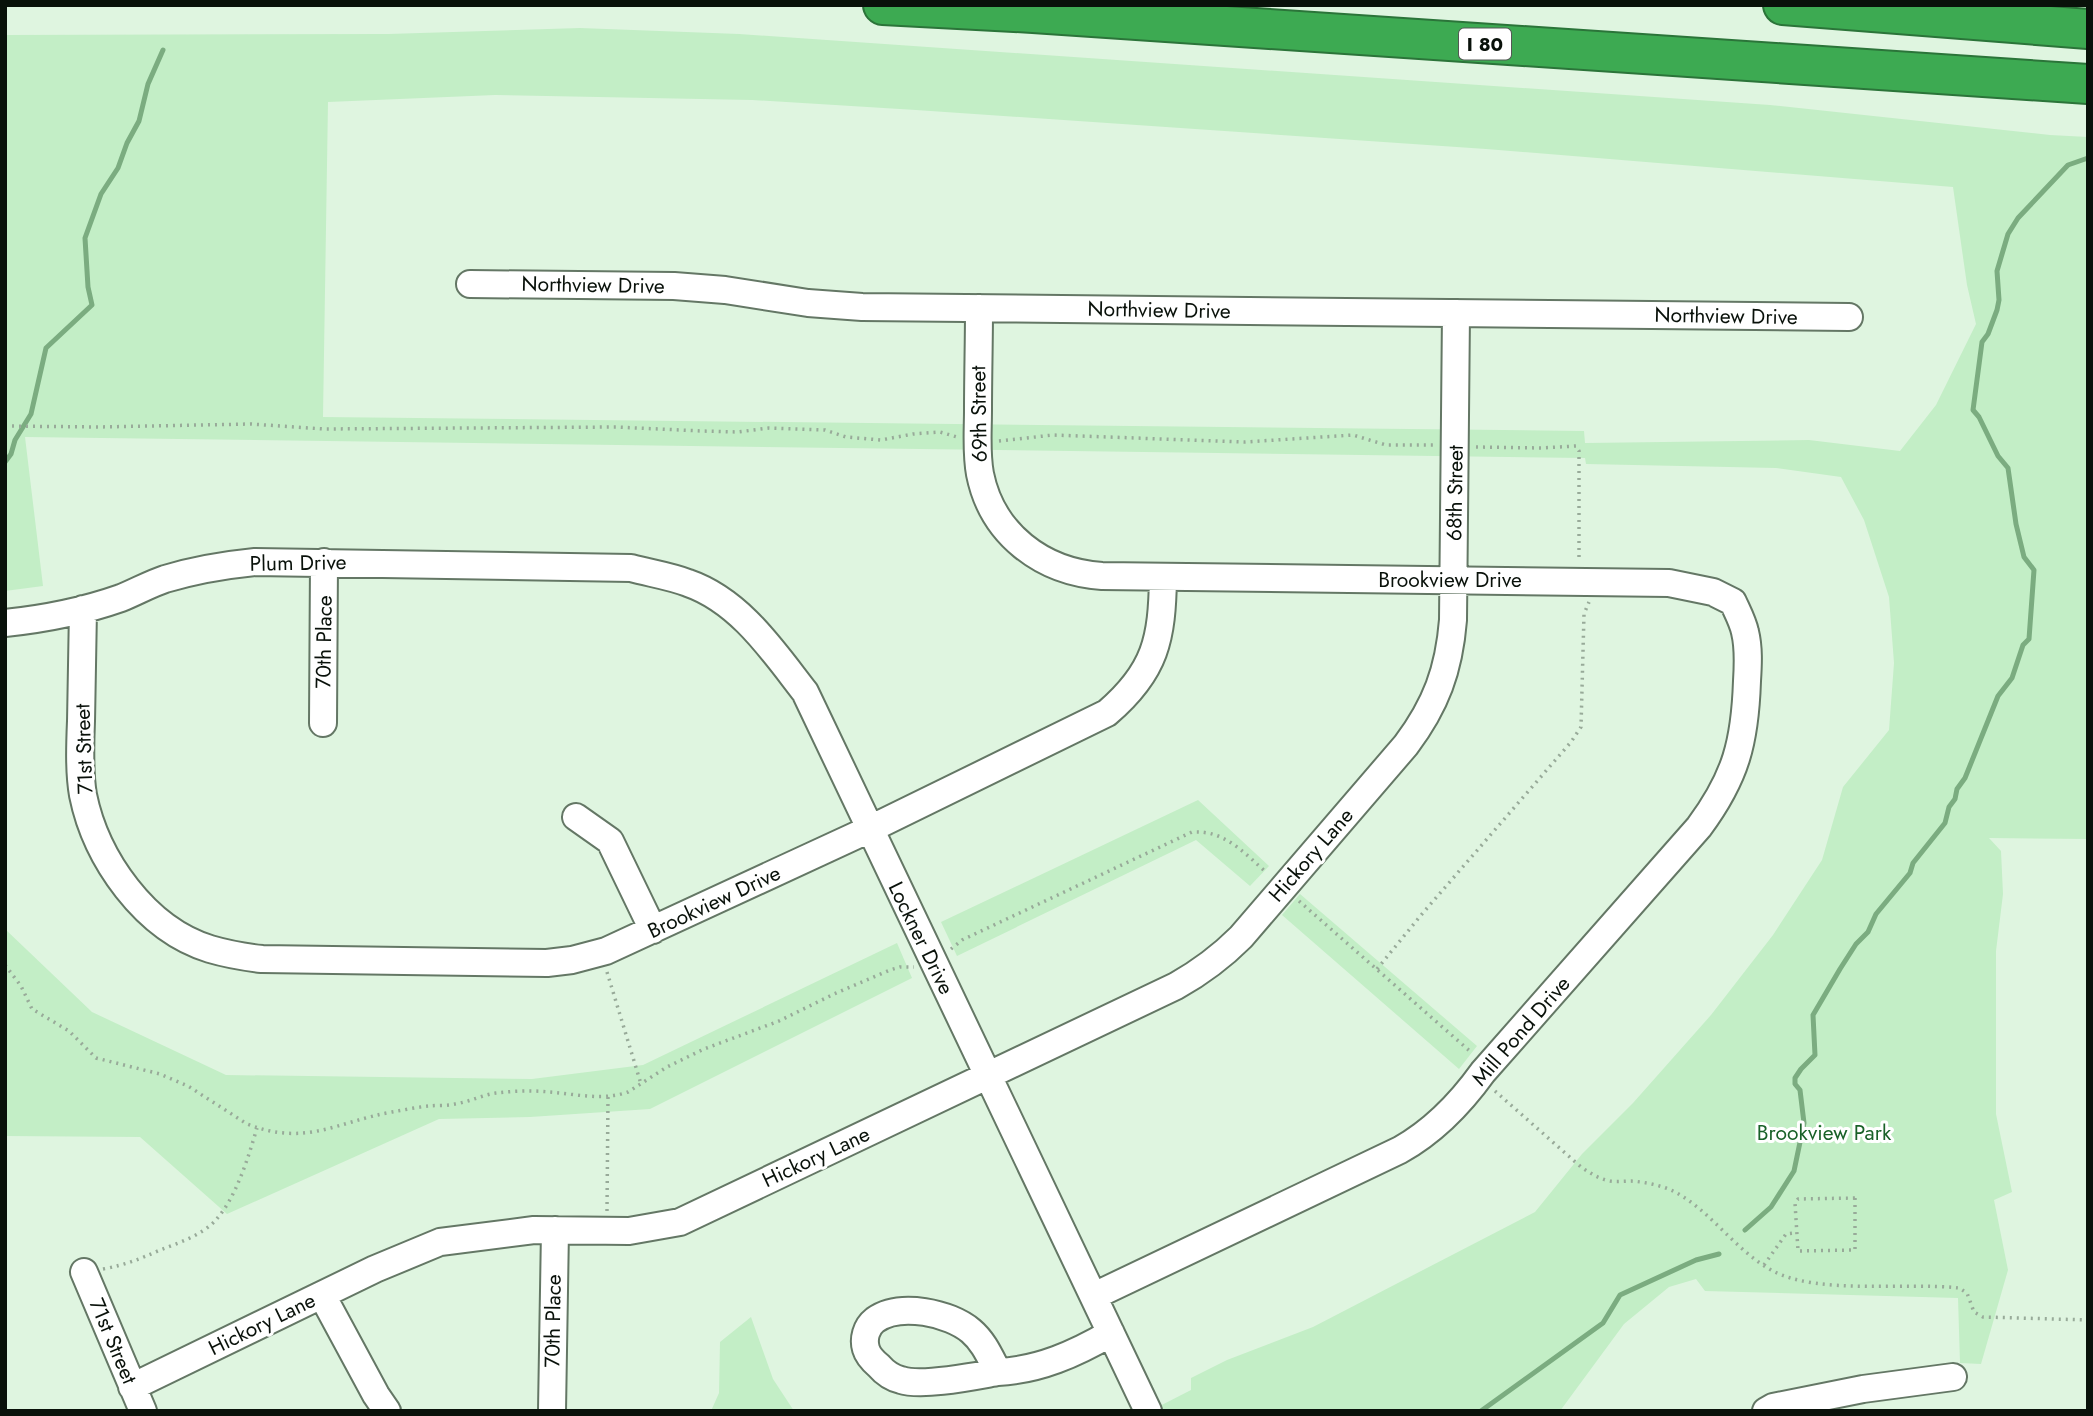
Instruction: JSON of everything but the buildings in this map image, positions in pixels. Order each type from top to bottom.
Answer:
[{"type":"highway","name":"I 80","points":[[883,5],[2088,84]]},
{"type":"highway","points":[[1783,5],[2088,29]]},
{"type":"street","name":"Northview Drive","points":[[470,284],[674,286],[724,289],[822,304],[862,307],[1849,317]]},
{"type":"street","name":"69th Street","points":[[979,308],[978,442],[980,472],[986,495],[1009,534],[1027,550],[1047,563],[1069,571],[1102,576]]},
{"type":"street","name":"68th Street","points":[[1406,745],[1436,697],[1446,670],[1451,643],[1457,313]]},
{"type":"street","name":"Plum Drive","points":[[5,623],[31,621],[83,610],[121,598],[163,580],[217,566],[255,562],[600,567]]},
{"type":"street","name":"70th Place","points":[[323,723],[324,562]]},
{"type":"street","name":"Lockner Drive","points":[[600,567],[631,568],[690,583],[722,600],[764,639],[805,692],[1148,1411]]},
{"type":"street","name":"Brookview Drive","points":[[1102,576],[1669,583],[1713,592],[1733,602]]},
{"type":"street","name":"Brookview Drive","points":[[149,912],[176,933],[207,948],[240,957],[547,963],[601,953],[870,829],[1107,713],[1139,681],[1150,662],[1162,615],[1163,577]]},
{"type":"street","name":"Mill Pond Drive","points":[[1094,1296],[1423,1137],[1472,1088],[1483,1072],[1699,827],[1730,778],[1745,722],[1748,654],[1745,630],[1733,602]]},
{"type":"street","name":"71st Street","points":[[83,610],[80,752],[83,794],[94,835],[114,872],[149,912]]},
{"type":"street","name":"Hickory Lane","points":[[137,1399],[322,1295],[440,1242],[534,1230],[629,1231],[680,1222],[1176,986],[1200,973],[1231,947],[1406,745]]},
{"type":"street","points":[[576,817],[611,841],[653,930]]},
{"type":"street","name":"70th Place","points":[[552,1411],[555,1230]]},
{"type":"street","name":"71st Street","points":[[83,1272],[137,1399]]},
{"type":"street","points":[[322,1295],[387,1411]]},
{"type":"street","points":[[998,1372],[1042,1366],[1086,1348],[1111,1333]]},
{"type":"street","points":[[1766,1411],[1827,1395],[1953,1377]]},
{"type":"path","points":[[5,426],[251,424],[348,430],[616,427],[701,432],[738,432],[769,428],[825,430],[846,437],[881,440],[940,432],[965,441],[978,442],[1053,435],[1210,442],[1353,435],[1386,445],[1541,448],[1576,446],[1579,450],[1579,562],[1580,569],[1593,589],[1584,614],[1581,727],[1377,969]]},
{"type":"path","points":[[5,965],[21,986],[32,1009],[69,1031],[96,1058],[160,1074],[187,1086],[257,1128],[269,1132],[305,1134],[389,1112],[455,1105],[494,1093],[548,1092],[591,1097],[622,1095],[667,1067],[704,1049],[779,1021],[890,970],[918,967],[933,962],[962,940],[1192,832],[1213,833],[1229,841],[1480,1061],[1486,1084],[1581,1167],[1595,1176],[1610,1181],[1657,1185],[1674,1192],[1695,1206],[1764,1265],[1787,1277],[1833,1284],[1959,1288],[1967,1293],[1974,1312],[1983,1317],[2088,1320]]},
{"type":"path","points":[[601,953],[641,1084]]},
{"type":"path","points":[[607,1231],[608,1096]]},
{"type":"path","points":[[83,1272],[125,1265],[193,1236],[213,1224],[226,1207],[244,1169],[257,1128]]},
{"type":"path","points":[[1855,1198],[1854,1250],[1798,1251],[1796,1233],[1798,1199],[1855,1198]]},
{"type":"path","points":[[1764,1265],[1786,1234],[1796,1233]]},
{"type":"green space","name":"Brookview Park","points":[[580,28],[739,34],[1770,105],[2088,137],[2088,839],[1989,838],[2001,851],[2003,894],[1996,951],[1996,1114],[2012,1192],[1994,1200],[2008,1270],[1981,1364],[1960,1363],[1958,1298],[1705,1291],[1696,1279],[1669,1287],[1624,1324],[1560,1411],[1150,1411],[1191,1390],[1191,1378],[1227,1360],[1313,1327],[1535,1212],[1582,1154],[1633,1103],[1711,1015],[1773,935],[1822,860],[1843,787],[1889,730],[1894,663],[1889,597],[1864,520],[1841,477],[1776,468],[1586,464],[1585,458],[25,437],[43,586],[5,591],[5,35],[388,34]],"holes":[[[495,95],[752,100],[1486,149],[1953,187],[1967,285],[1976,324],[1936,405],[1900,451],[1809,440],[1585,443],[1584,431],[323,417],[328,102]]]},
{"type":"green space","points":[[1198,800],[1269,866],[1250,886],[1196,840],[957,956],[941,922]]},
{"type":"green space","points":[[1300,894],[1477,1046],[1459,1069],[1282,915]]},
{"type":"green space","points":[[5,929],[92,1012],[226,1075],[532,1079],[643,1065],[897,943],[912,978],[650,1109],[530,1117],[439,1119],[227,1214],[140,1137],[5,1136]]},
{"type":"green space","points":[[751,1317],[773,1379],[794,1411],[711,1411],[719,1393],[720,1342]]},
{"type":"waterway","points":[[5,462],[31,414],[46,348],[92,305],[88,287],[85,238],[101,194],[118,168],[139,121],[148,84],[163,50]]},
{"type":"waterway","points":[[1745,1230],[1771,1207],[1794,1171],[1804,1123],[1800,1090],[1795,1084],[1795,1078],[1815,1055],[1813,1015],[1856,944],[1868,932],[1876,914],[1910,873],[1913,863],[1945,823],[1949,807],[1965,778],[1998,696],[2012,678],[2023,645],[2029,639],[2034,570],[2024,557],[2008,468],[1998,456],[1973,410],[1982,342],[1997,310],[1997,271],[2008,234],[2018,218],[2068,165],[2088,158]]},
{"type":"waterway","points":[[1481,1411],[1603,1323],[1620,1295],[1696,1260],[1719,1254]]}]
